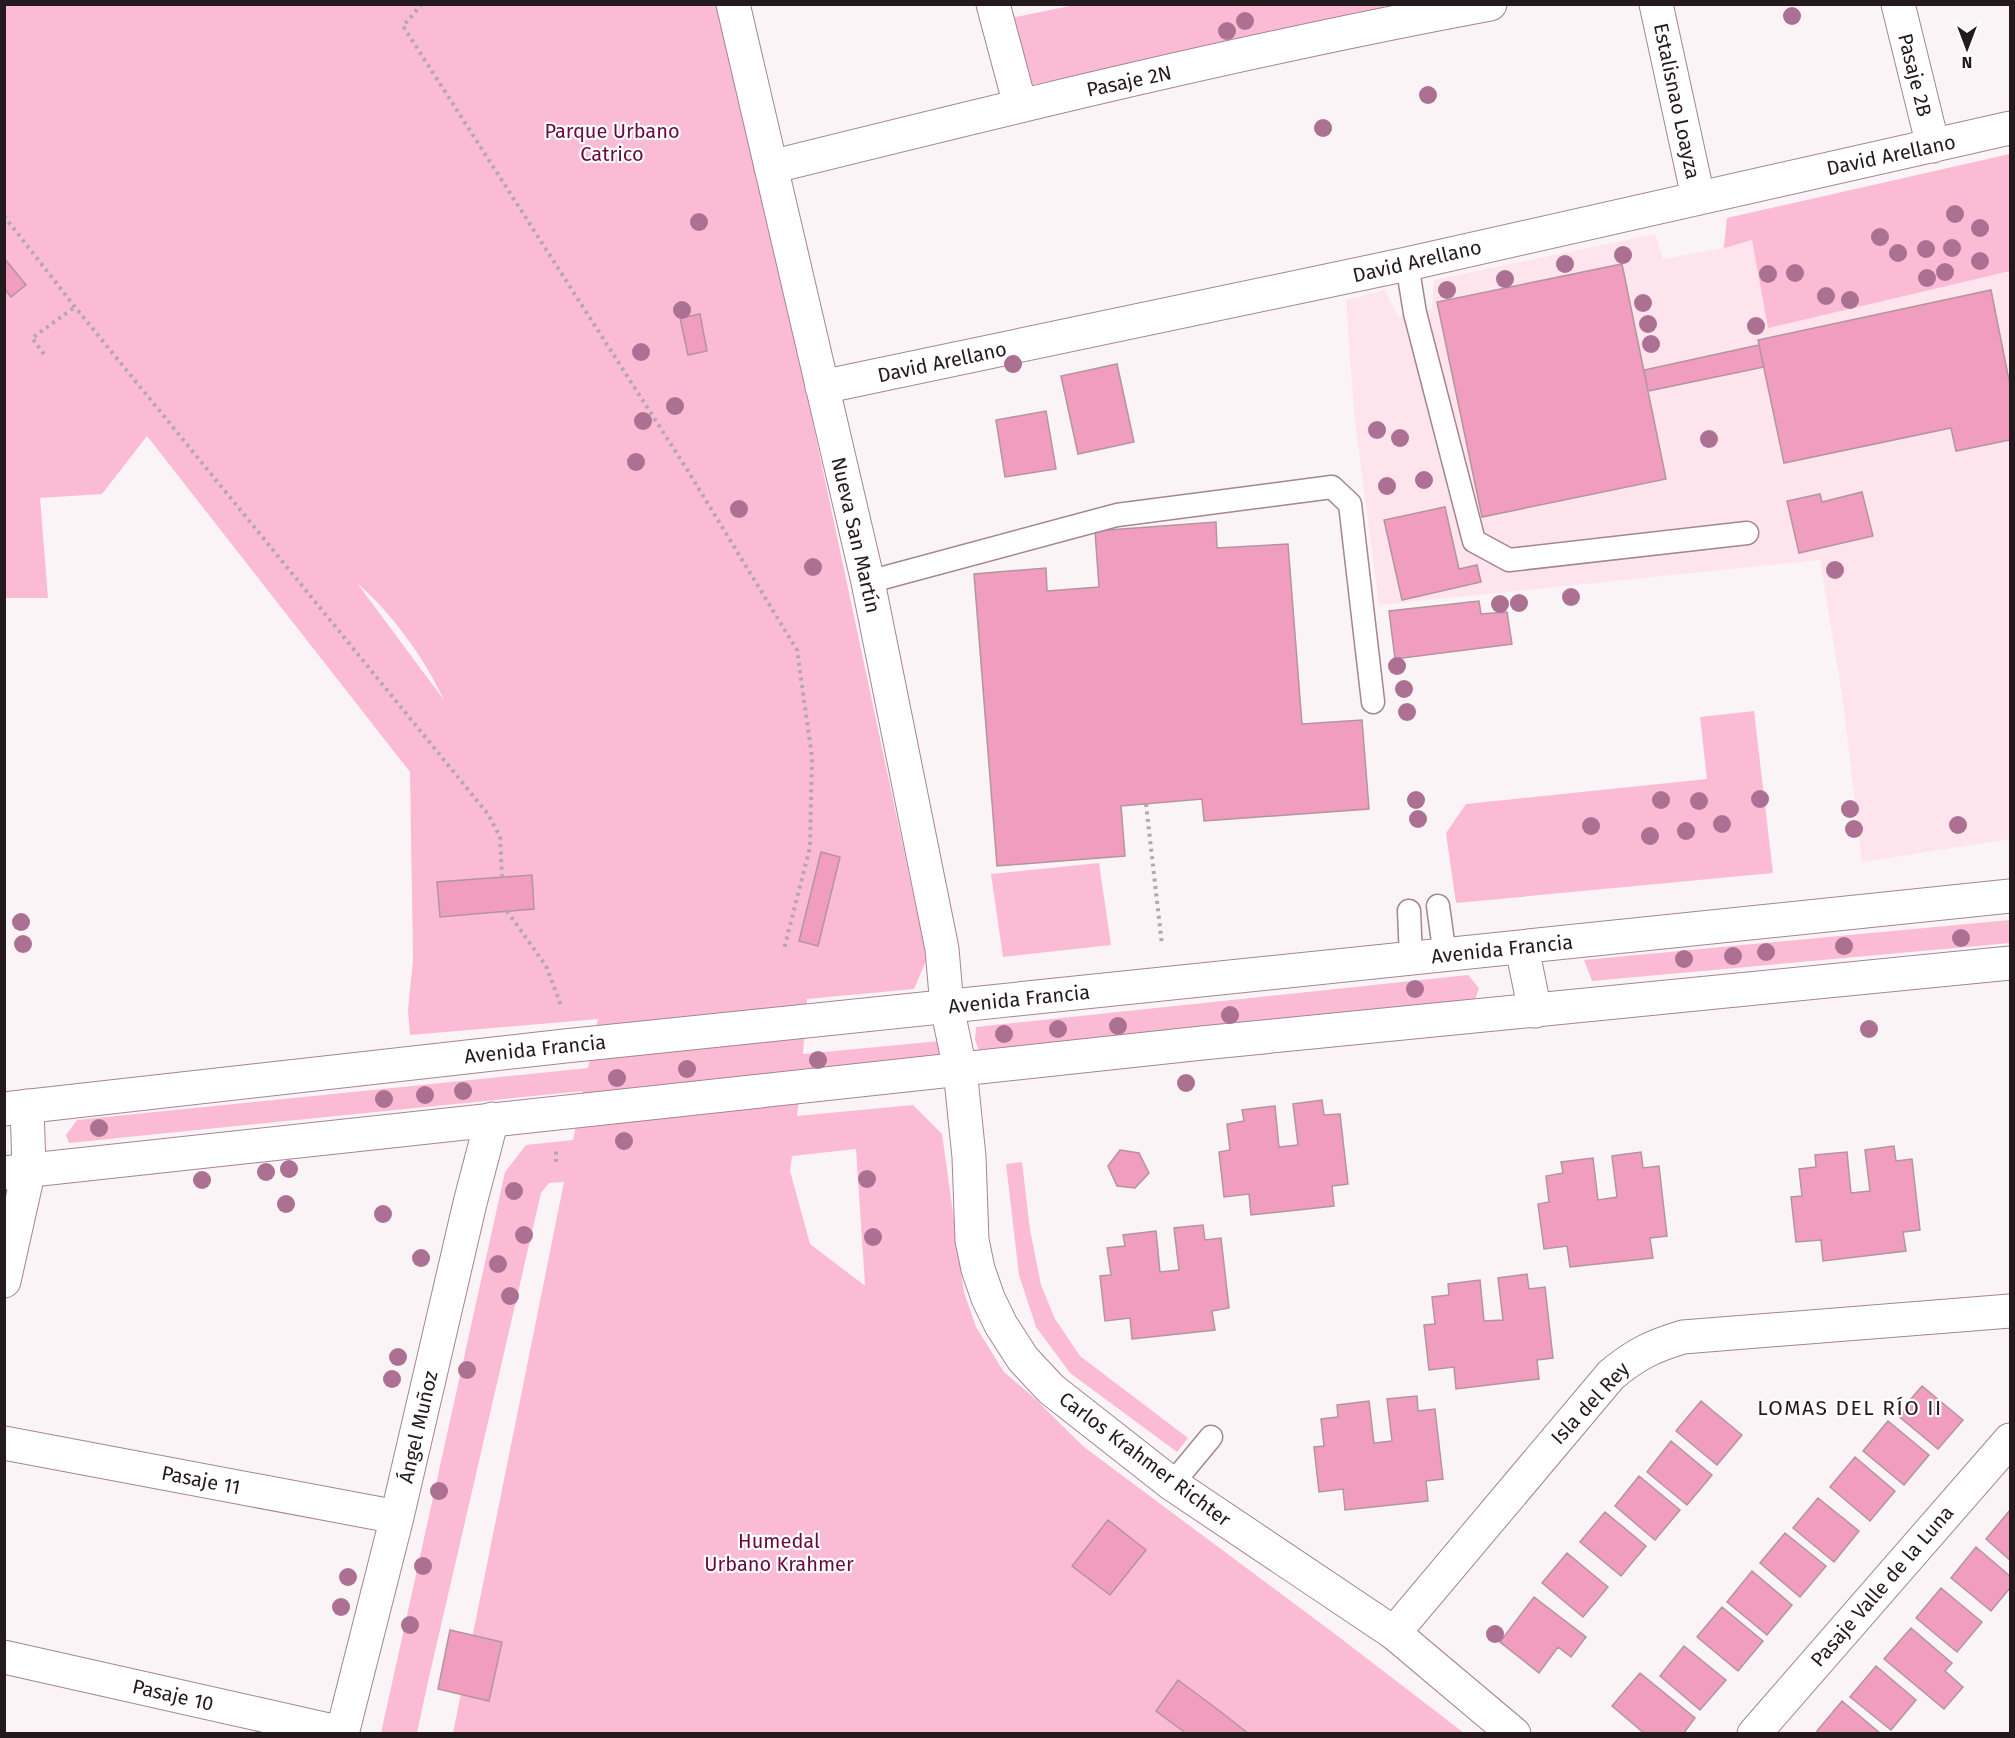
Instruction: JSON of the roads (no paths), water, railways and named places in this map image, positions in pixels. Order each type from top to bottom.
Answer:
[{"type":"street","name":"Nueva San Martín","points":[[733,4],[868,582],[942,949],[947,1007],[960,1069]]},
{"type":"street","points":[[993,4],[1020,105]]},
{"type":"street","name":"Pasaje 2N","points":[[771,167],[1398,13],[1490,4]]},
{"type":"street","name":"Estalisnao Loayza","points":[[1656,4],[1698,197]]},
{"type":"street","name":"Pasaje 2B","points":[[1898,4],[1933,146]]},
{"type":"street","name":"David Arellano","points":[[822,387],[1407,264],[2010,128]]},
{"type":"street","name":"Avenida Francia","points":[[4,1281],[17,1171],[16,1108],[565,1046],[2010,896]]},
{"type":"street","points":[[1522,948],[1535,1011]]},
{"type":"street","points":[[17,1171],[1202,1043],[2010,963]]},
{"type":"street","name":"Carlos Krahmer Richter","points":[[960,1069],[969,1157],[972,1240],[978,1269],[1001,1325],[1023,1359],[1051,1389],[1172,1484],[1394,1633],[1514,1734]]},
{"type":"street","name":"Ángel Muñoz","points":[[342,1733],[397,1517],[492,1119]]},
{"type":"street","name":"Isla del Rey","points":[[1394,1633],[1604,1383],[1628,1360],[1654,1346],[1683,1337],[2010,1311]]},
{"type":"street","name":"Pasaje Valle de la Luna","points":[[1754,1734],[2010,1440]]},
{"type":"street","name":"Pasaje 11","points":[[4,1443],[397,1517]]},
{"type":"street","name":"Pasaje 10","points":[[4,1657],[342,1733]]},
{"type":"lane","points":[[1407,264],[1415,313],[1474,541],[1509,560],[1747,533]]},
{"type":"lane","points":[[868,582],[1117,515],[1332,487],[1350,504],[1373,702]]},
{"type":"lane","points":[[1438,906],[1446,956]]},
{"type":"lane","points":[[1409,910],[1411,958]]},
{"type":"lane","points":[[1172,1484],[1211,1437]]},
{"type":"district","name":"LOMAS DEL RÍO II","points":[[1850,1408]]},
{"type":"park label","name":"Parque Urbano Catrico","points":[[612,142]]},
{"type":"park label","name":"Humedal Urbano Krahmer","points":[[779,1552]]}]
